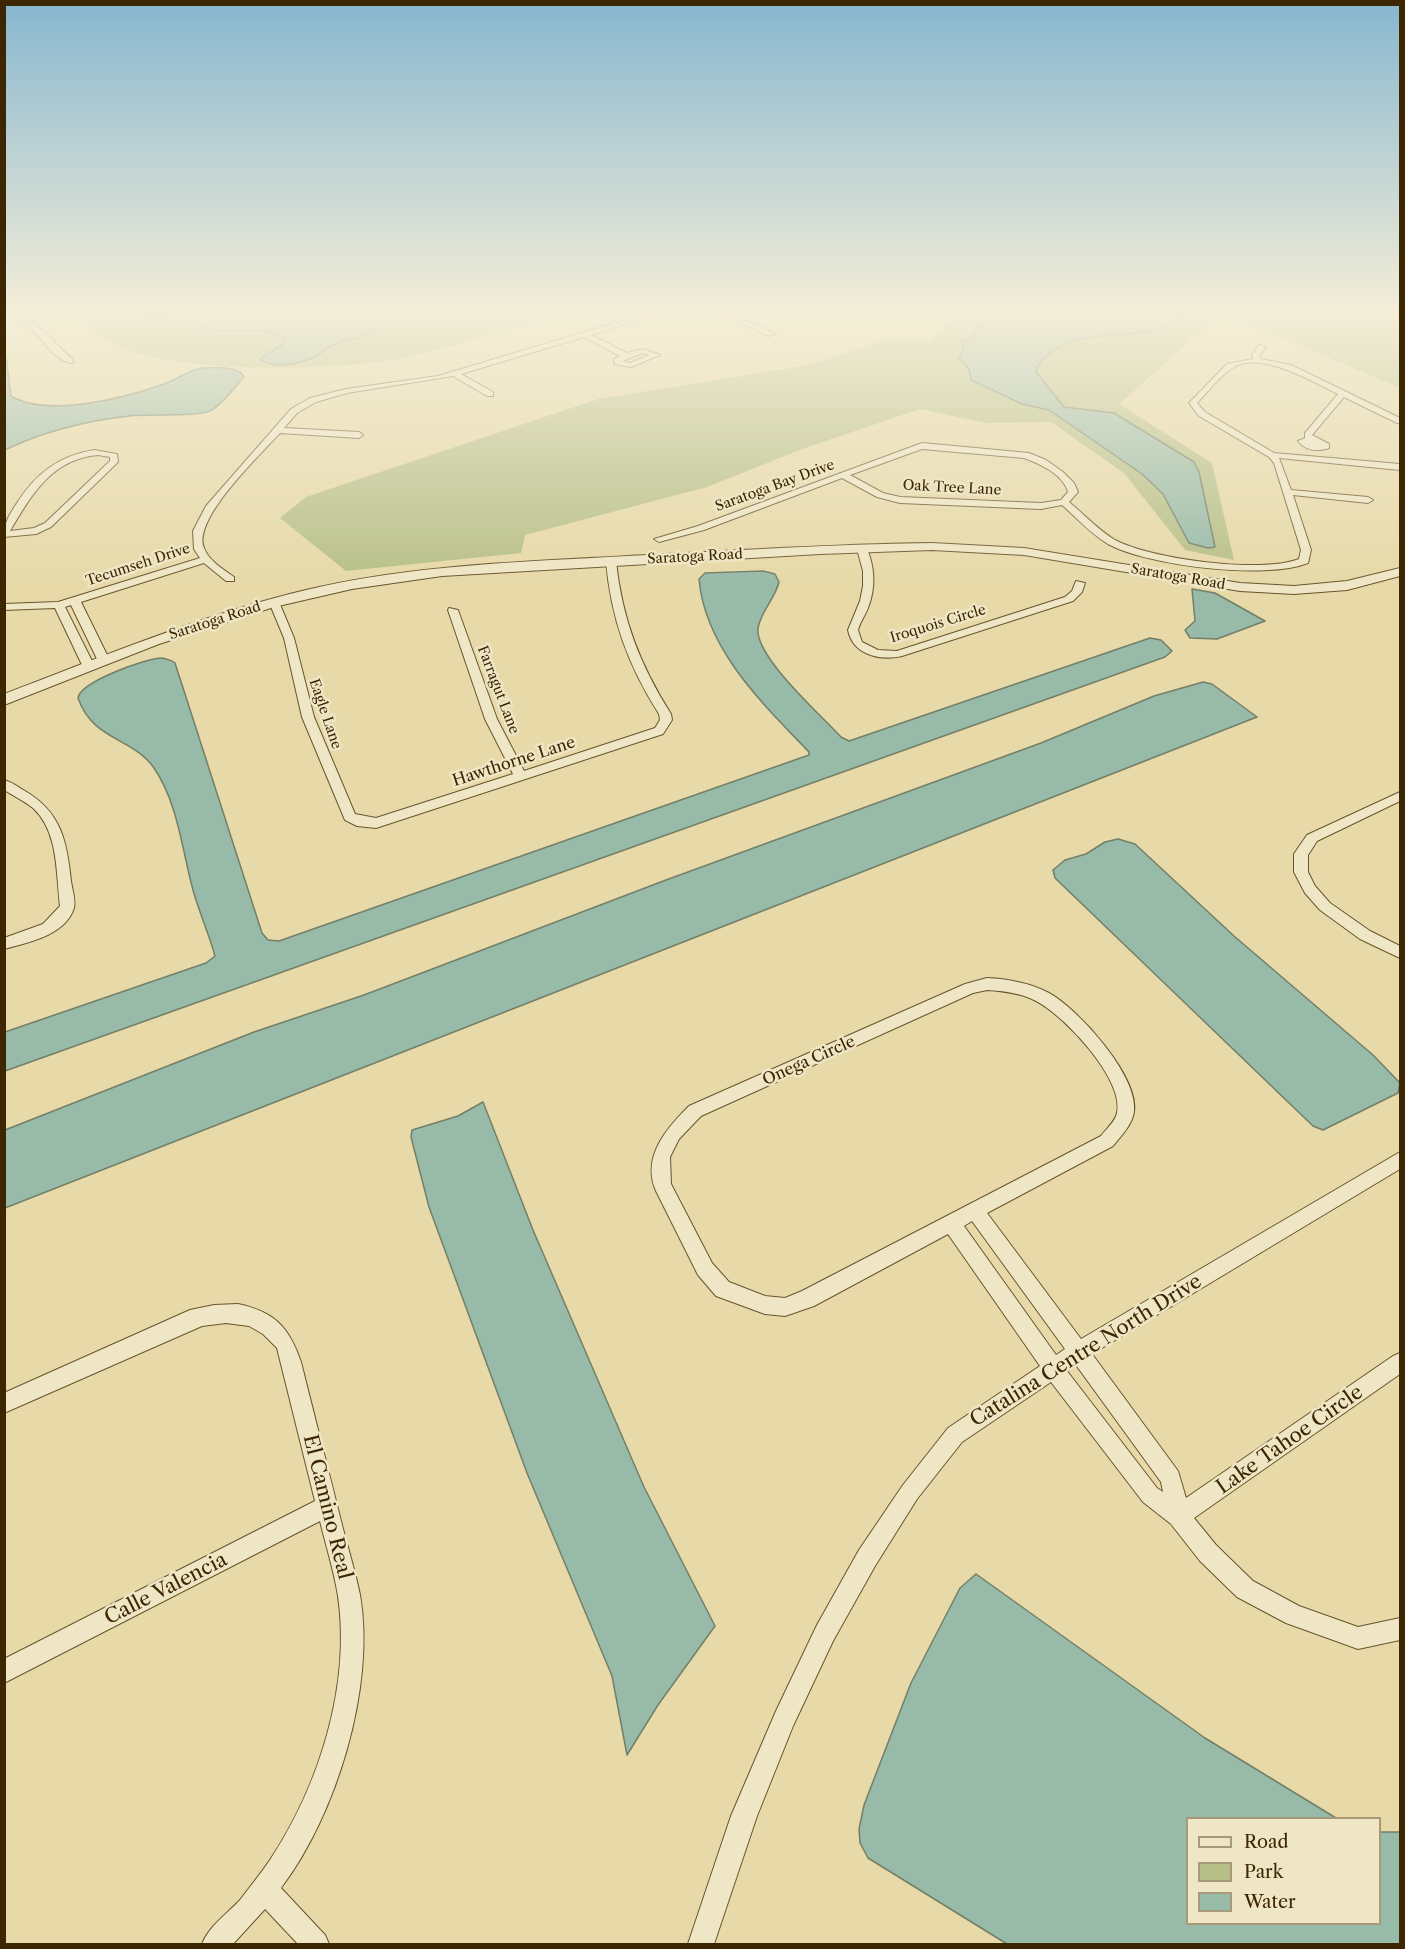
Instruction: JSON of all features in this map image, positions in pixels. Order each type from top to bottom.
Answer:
[{"type":"street","name":"Tecumseh Drive","points":[[230,579],[204,560],[196,544],[196,535],[202,517],[277,430],[298,408],[305,405]]},
{"type":"street","points":[[1064,502],[1111,541],[1131,549],[1212,564],[1282,569],[1300,564],[1307,554],[1278,463],[1272,455],[1202,414],[1195,405]]},
{"type":"street","points":[[1310,439],[1308,435],[1334,405]]},
{"type":"street","points":[[1364,405],[1401,422]]},
{"type":"street","points":[[277,430],[359,435]]},
{"type":"street","name":"Saratoga Bay Drive","points":[[658,540],[701,528],[922,446],[1012,452],[1038,459],[1068,481],[1073,492],[1064,502]]},
{"type":"street","points":[[91,453],[105,453],[114,456],[114,462],[48,525],[36,531],[4,533],[38,478],[48,469],[64,460],[91,453]]},
{"type":"street","points":[[1272,455],[1401,467]]},
{"type":"street","points":[[1371,464],[1401,473]]},
{"type":"street","name":"Oak Tree Lane","points":[[843,475],[880,495],[900,500],[1041,507],[1064,502]]},
{"type":"street","points":[[1288,492],[1368,500]]},
{"type":"street","name":"Saratoga Road","points":[[4,700],[206,622],[274,602],[347,585],[412,575],[611,561],[939,546],[1008,550],[1074,558],[1208,583],[1267,589],[1340,587],[1401,572]]},
{"type":"street","name":"Iroquois Circle","points":[[862,549],[868,567],[869,581],[867,596],[854,624],[854,635],[864,649],[881,655],[898,654],[1069,599],[1077,592],[1080,583]]},
{"type":"street","name":"Tecumseh Drive","points":[[104,661],[75,601],[204,560]]},
{"type":"street","name":"Hawthorne Lane","points":[[366,823],[386,821],[653,735],[664,726],[666,720],[630,655],[622,632],[616,610],[611,561]]},
{"type":"street","points":[[4,607],[59,605],[75,601]]},
{"type":"street","name":"Eagle Lane","points":[[274,602],[289,638],[299,688],[315,737],[350,817],[366,823]]},
{"type":"street","points":[[59,605],[89,667]]},
{"type":"street","name":"Farragut Lane","points":[[453,610],[491,719],[521,777]]},
{"type":"street","points":[[4,784],[36,805],[51,820],[56,832],[67,907],[63,915],[45,930],[4,944]]},
{"type":"street","points":[[1401,796],[1312,838],[1304,845],[1298,863],[1305,885],[1322,901],[1375,941],[1401,952]]},
{"type":"street","name":"Onega Circle","points":[[987,984],[1007,985],[1032,993],[1056,1006],[1116,1072],[1125,1094],[1126,1113],[1120,1126],[1107,1141],[952,1224],[807,1299],[785,1307],[765,1305],[723,1289],[705,1269],[662,1185],[661,1156],[673,1134],[695,1111],[970,988],[987,984]]},
{"type":"street","name":"Catalina Centre North Drive","points":[[702,1944],[744,1816],[784,1719],[825,1633],[867,1558],[910,1492],[955,1435],[1078,1352],[1401,1160]]},
{"type":"street","points":[[975,1211],[1171,1478],[1179,1516]]},
{"type":"street","points":[[952,1224],[1053,1368],[1150,1496],[1179,1516],[1208,1553],[1245,1589],[1294,1615],[1358,1638],[1401,1629]]},
{"type":"street","name":"El Camino Real","points":[[4,1403],[190,1320],[219,1311],[242,1314],[262,1322],[282,1337],[291,1362],[349,1597],[353,1637],[351,1680],[343,1725],[329,1772],[308,1819],[265,1888],[215,1944]]},
{"type":"street","name":"Lake Tahoe Circle","points":[[1179,1516],[1401,1363]]},
{"type":"street","name":"Calle Valencia","points":[[4,1672],[327,1506]]},
{"type":"street","points":[[265,1888],[316,1944]]},
{"type":"green space","points":[[580,405],[1121,405],[1212,463],[1234,560],[1185,550],[1124,473],[1051,422],[986,423],[920,409],[802,449],[707,487],[525,535],[521,553],[346,571],[280,518],[306,497]]},
{"type":"water","points":[[5,405],[218,405],[206,412],[129,416],[97,421],[50,432],[5,450]]},
{"type":"water","points":[[1026,405],[1062,405],[1114,413],[1194,462],[1199,472],[1215,547],[1208,548],[1189,543],[1163,494],[1142,474],[1049,410]]},
{"type":"water","points":[[763,571],[775,574],[779,582],[758,628],[760,640],[767,654],[805,701],[841,737],[849,741],[1150,638],[1161,640],[1172,651],[1165,657],[5,1071],[5,1032],[206,963],[215,956],[193,890],[169,796],[154,768],[145,758],[103,731],[85,712],[78,698],[90,685],[101,678],[142,662],[162,658],[175,663],[262,933],[268,940],[279,941],[809,755],[809,752],[773,715],[739,674],[712,629],[704,605],[699,579],[705,573]]},
{"type":"water","points":[[1192,589],[1215,593],[1265,621],[1217,639],[1190,638],[1185,630],[1195,621]]},
{"type":"water","points":[[1203,682],[1212,684],[1257,717],[5,1208],[5,1130],[254,1032],[364,995],[666,880],[1041,743],[1154,696]]},
{"type":"water","points":[[1118,839],[1135,844],[1234,936],[1373,1055],[1400,1083],[1398,1093],[1323,1130],[1313,1126],[1055,878],[1053,870],[1065,860],[1086,854],[1105,842]]},
{"type":"water","points":[[483,1102],[533,1230],[644,1487],[715,1626],[658,1705],[627,1755],[612,1676],[527,1473],[429,1207],[411,1137],[412,1130],[458,1116]]},
{"type":"water","points":[[976,1574],[1205,1738],[1334,1817],[1186,1817],[1186,1925],[1381,1925],[1381,1832],[1400,1832],[1400,1944],[1007,1944],[868,1858],[860,1843],[859,1829],[864,1805],[911,1683],[960,1588]]}]
